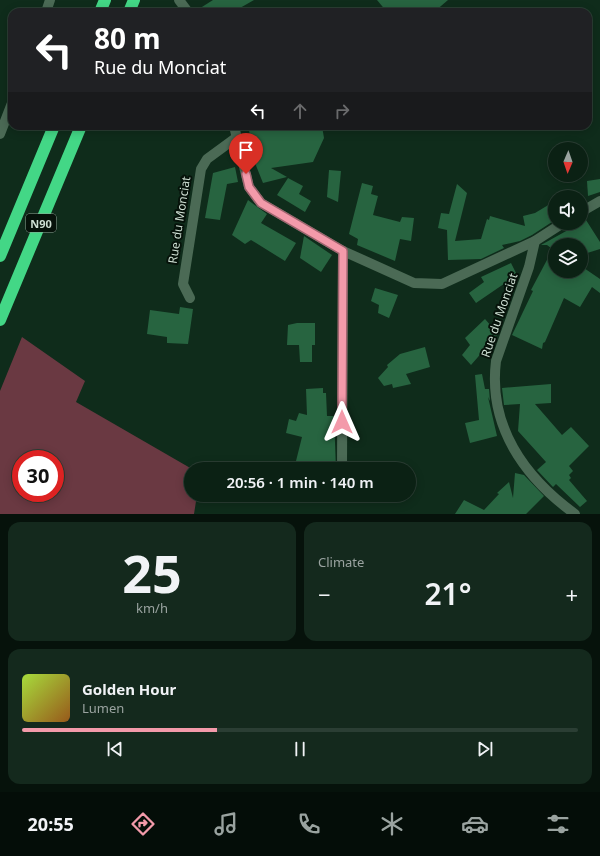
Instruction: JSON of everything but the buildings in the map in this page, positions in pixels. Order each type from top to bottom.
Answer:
[{"type":"highway","name":"N90","points":[[0,256],[52,130]]},
{"type":"highway","name":"N90","points":[[0,320],[79,130]]},
{"type":"street","points":[[0,134],[8,113]]},
{"type":"street","name":"Rue du Monciat","points":[[235,130],[249,187],[261,203],[343,251],[414,283],[442,284],[535,241],[552,230]]},
{"type":"street","name":"Rue du Monciat","points":[[190,298],[182,284],[201,169],[207,159],[237,137]]},
{"type":"street","points":[[588,208],[600,201]]},
{"type":"street","name":"Rue du Monciat","points":[[535,241],[529,267],[496,361],[494,377],[503,422],[515,453],[538,484],[575,514]]},
{"type":"street","points":[[342,462],[343,251]]},
{"type":"shaded area","points":[[22,337],[85,381],[76,402],[184,464],[184,502],[196,502],[194,514],[0,514],[0,391]]},
{"type":"route","points":[[246,174],[249,187],[261,203],[343,251],[342,422]]}]
